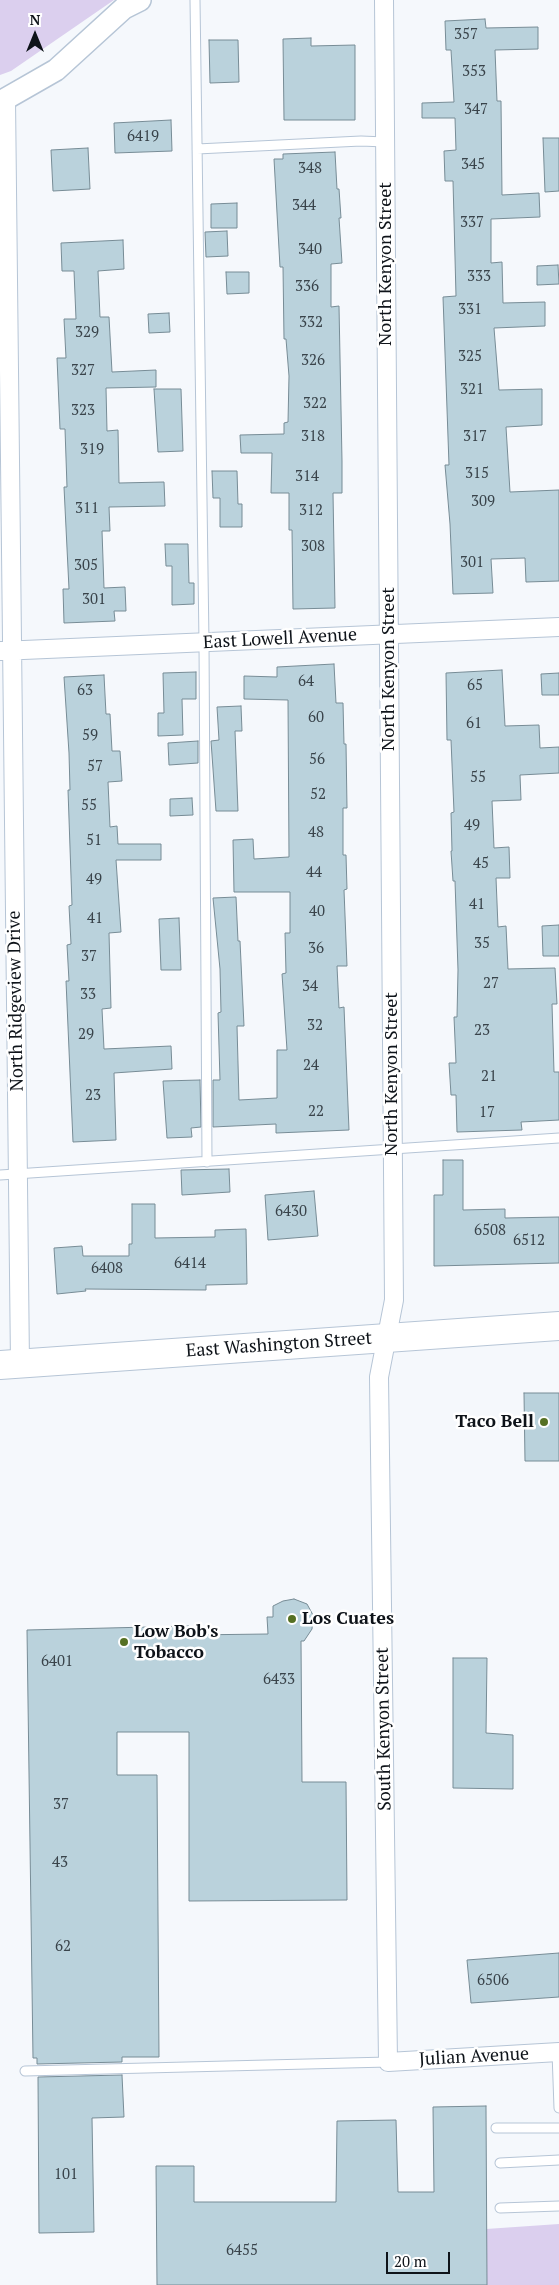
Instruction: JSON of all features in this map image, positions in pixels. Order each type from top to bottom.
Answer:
[{"type":"main road","name":"East Washington Street","points":[[10,1364],[559,1326]]},
{"type":"street","points":[[3,101],[56,70],[124,8],[140,0]]},
{"type":"street","name":"North Kenyon Street","points":[[384,0],[394,1300],[387,1337]]},
{"type":"street","name":"North Ridgeview Drive","points":[[3,101],[6,651],[18,1174],[10,1364]]},
{"type":"street","name":"East Lowell Avenue","points":[[6,651],[559,627]]},
{"type":"street","name":"South Kenyon Street","points":[[387,1337],[380,1377],[388,2062]]},
{"type":"street","name":"Julian Avenue","points":[[388,2062],[558,2052]]},
{"type":"lane","points":[[195,0],[204,642],[207,1162]]},
{"type":"lane","points":[[197,149],[361,141],[386,142]]},
{"type":"lane","points":[[0,1175],[559,1138]]},
{"type":"lane","points":[[558,2052],[559,2108]]},
{"type":"lane","points":[[25,2071],[388,2062]]},
{"type":"lane","points":[[496,2128],[559,2128]]},
{"type":"lane","points":[[500,2163],[559,2160]]},
{"type":"lane","points":[[500,2208],[559,2206]]},
{"type":"shaded area","points":[[0,0],[114,0],[11,71],[0,75]]},
{"type":"shaded area","points":[[559,2224],[559,2285],[487,2285],[486,2229]]},
{"type":"building","points":[[485,19],[486,28],[538,27],[538,49],[495,50],[497,101],[501,101],[502,195],[539,193],[540,217],[491,219],[491,263],[502,262],[503,303],[545,302],[545,326],[494,328],[499,390],[542,389],[542,425],[506,427],[510,492],[559,490],[559,581],[526,582],[525,558],[491,559],[493,593],[453,594],[445,465],[449,465],[443,297],[456,296],[453,181],[445,181],[444,151],[456,150],[455,118],[422,118],[422,103],[454,102],[451,50],[446,50],[445,21]]},
{"type":"building","points":[[311,38],[311,46],[355,45],[355,120],[284,120],[283,39]]},
{"type":"building","points":[[209,40],[238,40],[239,82],[210,83]]},
{"type":"building","points":[[171,120],[172,151],[115,153],[114,123]]},
{"type":"building","points":[[543,138],[559,138],[559,191],[545,192]]},
{"type":"building","points":[[88,148],[90,189],[53,191],[51,150]]},
{"type":"building","points":[[335,152],[341,218],[339,218],[342,263],[331,264],[331,307],[339,306],[342,493],[333,493],[335,608],[293,609],[292,530],[289,530],[289,493],[271,493],[272,453],[241,453],[240,435],[284,434],[284,423],[288,422],[289,376],[286,339],[284,339],[283,267],[280,267],[274,159],[283,159],[283,154]]},
{"type":"building","points":[[237,203],[237,228],[211,228],[211,204]]},
{"type":"building","points":[[227,231],[228,256],[206,257],[205,232]]},
{"type":"building","points":[[123,240],[124,269],[98,271],[100,317],[109,317],[112,372],[156,370],[156,387],[106,388],[107,431],[118,430],[119,483],[164,482],[165,506],[109,507],[110,531],[102,531],[104,588],[125,587],[126,611],[114,611],[115,621],[64,623],[63,589],[69,589],[64,487],[67,487],[65,429],[60,429],[57,358],[66,358],[64,319],[76,319],[74,271],[62,271],[61,243]]},
{"type":"building","points":[[558,265],[559,284],[537,285],[537,266]]},
{"type":"building","points":[[226,272],[249,272],[249,293],[227,294]]},
{"type":"building","points":[[169,313],[170,332],[149,333],[148,314]]},
{"type":"building","points":[[154,389],[181,389],[183,451],[158,452]]},
{"type":"building","points":[[212,471],[237,471],[238,504],[242,504],[242,527],[220,527],[220,498],[213,498]]},
{"type":"building","points":[[165,544],[188,544],[189,583],[194,583],[194,604],[172,605],[172,566],[166,566]]},
{"type":"building","points":[[334,664],[336,703],[343,703],[344,744],[346,744],[347,808],[343,808],[343,855],[346,855],[347,889],[344,890],[347,966],[337,966],[339,1008],[344,1007],[349,1130],[276,1133],[276,1124],[213,1127],[213,1080],[220,1080],[218,1013],[221,1012],[220,969],[213,898],[236,897],[244,1026],[237,1026],[239,1100],[277,1098],[277,1050],[287,1050],[282,974],[286,973],[285,933],[290,933],[290,892],[234,892],[233,840],[253,839],[254,859],[289,857],[288,700],[244,699],[244,676],[277,677],[277,667]]},
{"type":"building","points":[[502,670],[505,726],[539,725],[540,748],[559,747],[559,773],[520,775],[521,800],[492,801],[494,848],[509,847],[510,878],[496,878],[498,927],[506,926],[508,969],[555,968],[557,1004],[552,1004],[554,1072],[559,1072],[559,1120],[521,1122],[522,1130],[457,1132],[456,1095],[451,1095],[449,1063],[456,1063],[454,1017],[457,1017],[458,970],[455,881],[453,881],[451,851],[451,813],[454,812],[451,740],[447,740],[446,673]]},
{"type":"building","points":[[196,672],[196,699],[182,699],[183,735],[158,736],[158,713],[164,713],[163,673]]},
{"type":"building","points":[[559,673],[559,695],[542,695],[541,674]]},
{"type":"building","points":[[104,675],[106,714],[110,714],[112,751],[120,751],[122,781],[108,782],[110,827],[117,826],[118,844],[161,844],[161,860],[116,860],[121,932],[109,933],[111,1008],[102,1009],[104,1049],[171,1046],[172,1069],[114,1073],[116,1140],[73,1142],[66,981],[69,981],[67,945],[71,944],[69,906],[72,905],[68,790],[70,790],[69,753],[64,677]]},
{"type":"building","points":[[241,706],[242,731],[235,731],[238,811],[216,811],[211,741],[219,740],[217,707]]},
{"type":"building","points":[[198,741],[198,763],[169,765],[168,743]]},
{"type":"building","points":[[192,798],[193,815],[170,816],[170,799]]},
{"type":"building","points":[[179,918],[181,970],[161,970],[159,919]]},
{"type":"building","points":[[559,925],[559,956],[543,956],[542,926]]},
{"type":"building","points":[[200,1080],[201,1127],[191,1128],[192,1137],[167,1138],[163,1081]]},
{"type":"building","points":[[443,1160],[463,1160],[463,1210],[505,1209],[505,1218],[559,1217],[559,1263],[434,1266],[434,1195],[443,1195]]},
{"type":"building","points":[[229,1169],[230,1192],[182,1195],[181,1170]]},
{"type":"building","points":[[314,1191],[318,1236],[268,1240],[265,1195]]},
{"type":"building","points":[[132,1204],[155,1204],[155,1238],[215,1237],[215,1230],[246,1229],[247,1284],[206,1285],[206,1290],[85,1289],[86,1291],[57,1294],[54,1248],[82,1246],[83,1256],[129,1256],[129,1244],[132,1244]]},
{"type":"building","points":[[524,1393],[559,1393],[559,1461],[525,1461]]},
{"type":"building","points":[[294,1599],[307,1604],[313,1615],[312,1629],[304,1641],[301,1641],[302,1782],[346,1782],[347,1900],[189,1901],[189,1732],[117,1732],[117,1775],[157,1775],[159,2057],[122,2057],[122,2062],[37,2064],[37,2058],[33,2058],[27,1630],[189,1626],[189,1635],[268,1634],[267,1617],[273,1617],[273,1606],[283,1601]]},
{"type":"building","points":[[453,1658],[487,1658],[486,1733],[513,1735],[513,1789],[453,1788]]},
{"type":"building","points":[[559,1953],[559,1997],[471,2003],[467,1960]]},
{"type":"building","points":[[122,2075],[124,2117],[92,2118],[94,2232],[39,2233],[38,2077]]},
{"type":"building","points":[[486,2106],[487,2285],[157,2285],[156,2166],[194,2166],[194,2202],[336,2202],[337,2121],[396,2120],[398,2192],[434,2192],[433,2107]]},
{"type":"place","name":"Taco Bell","points":[[544,1422]]},
{"type":"place","name":"Los Cuates","points":[[292,1619]]},
{"type":"place","name":"Low Bob's Tobacco","points":[[124,1642]]}]
